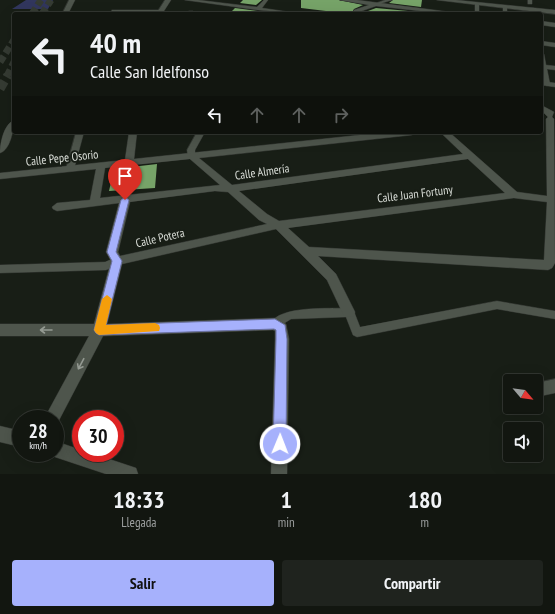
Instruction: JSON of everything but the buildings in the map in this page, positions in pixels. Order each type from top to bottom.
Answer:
[{"type":"street","points":[[66,12],[72,0]]},
{"type":"street","points":[[161,12],[168,0]]},
{"type":"street","points":[[187,0],[258,9],[267,12]]},
{"type":"street","points":[[228,5],[234,0]]},
{"type":"street","points":[[258,9],[266,0]]},
{"type":"street","points":[[343,0],[444,12]]},
{"type":"street","points":[[356,12],[390,0]]},
{"type":"street","points":[[440,0],[505,7],[533,12],[555,12]]},
{"type":"street","points":[[477,4],[477,12]]},
{"type":"street","points":[[505,7],[505,12]]},
{"type":"street","points":[[543,23],[555,25]]},
{"type":"street","points":[[543,43],[555,45]]},
{"type":"street","points":[[543,66],[555,68]]},
{"type":"street","points":[[544,83],[555,85]]},
{"type":"street","points":[[306,251],[548,265],[550,261],[553,200],[550,112],[543,108]]},
{"type":"street","points":[[0,150],[12,127]]},
{"type":"street","points":[[70,169],[79,134]]},
{"type":"street","points":[[129,162],[133,134]]},
{"type":"street","points":[[200,134],[191,150],[191,155],[264,218],[278,225],[332,277],[357,332],[496,305],[555,316]]},
{"type":"street","name":"Calle Pepe Osorio","points":[[0,176],[393,134]]},
{"type":"street","points":[[446,134],[514,195]]},
{"type":"street","name":"Calle Almería","points":[[57,207],[215,188],[230,189],[470,156]]},
{"type":"street","points":[[94,203],[101,166]]},
{"type":"street","name":"Calle Juan Fortuny","points":[[278,225],[514,195],[553,200]]},
{"type":"street","points":[[57,410],[99,330],[117,261],[112,252],[125,200]]},
{"type":"street","name":"Calle Potera","points":[[0,269],[106,266],[117,261],[278,225]]},
{"type":"street","points":[[0,330],[99,330],[275,324],[289,315],[349,312]]},
{"type":"street","points":[[275,324],[281,328],[282,339],[279,474]]},
{"type":"street","points":[[543,389],[555,386]]},
{"type":"street","points":[[0,434],[12,437]]},
{"type":"street","points":[[64,452],[130,474]]},
{"type":"shaded area","points":[[26,0],[53,0],[48,9],[12,9]]},
{"type":"tunnel","points":[[33,12],[41,0]]},
{"type":"tunnel","points":[[43,12],[51,0]]},
{"type":"tunnel","points":[[0,62],[12,43]]},
{"type":"tunnel","points":[[7,76],[12,66]]},
{"type":"tunnel","points":[[0,89],[8,75]]},
{"type":"slow traffic","points":[[107,299],[99,330],[155,328]]},
{"type":"route","points":[[125,200],[112,252],[113,257],[117,261],[99,330],[275,324],[281,328],[282,339],[280,444]]}]
